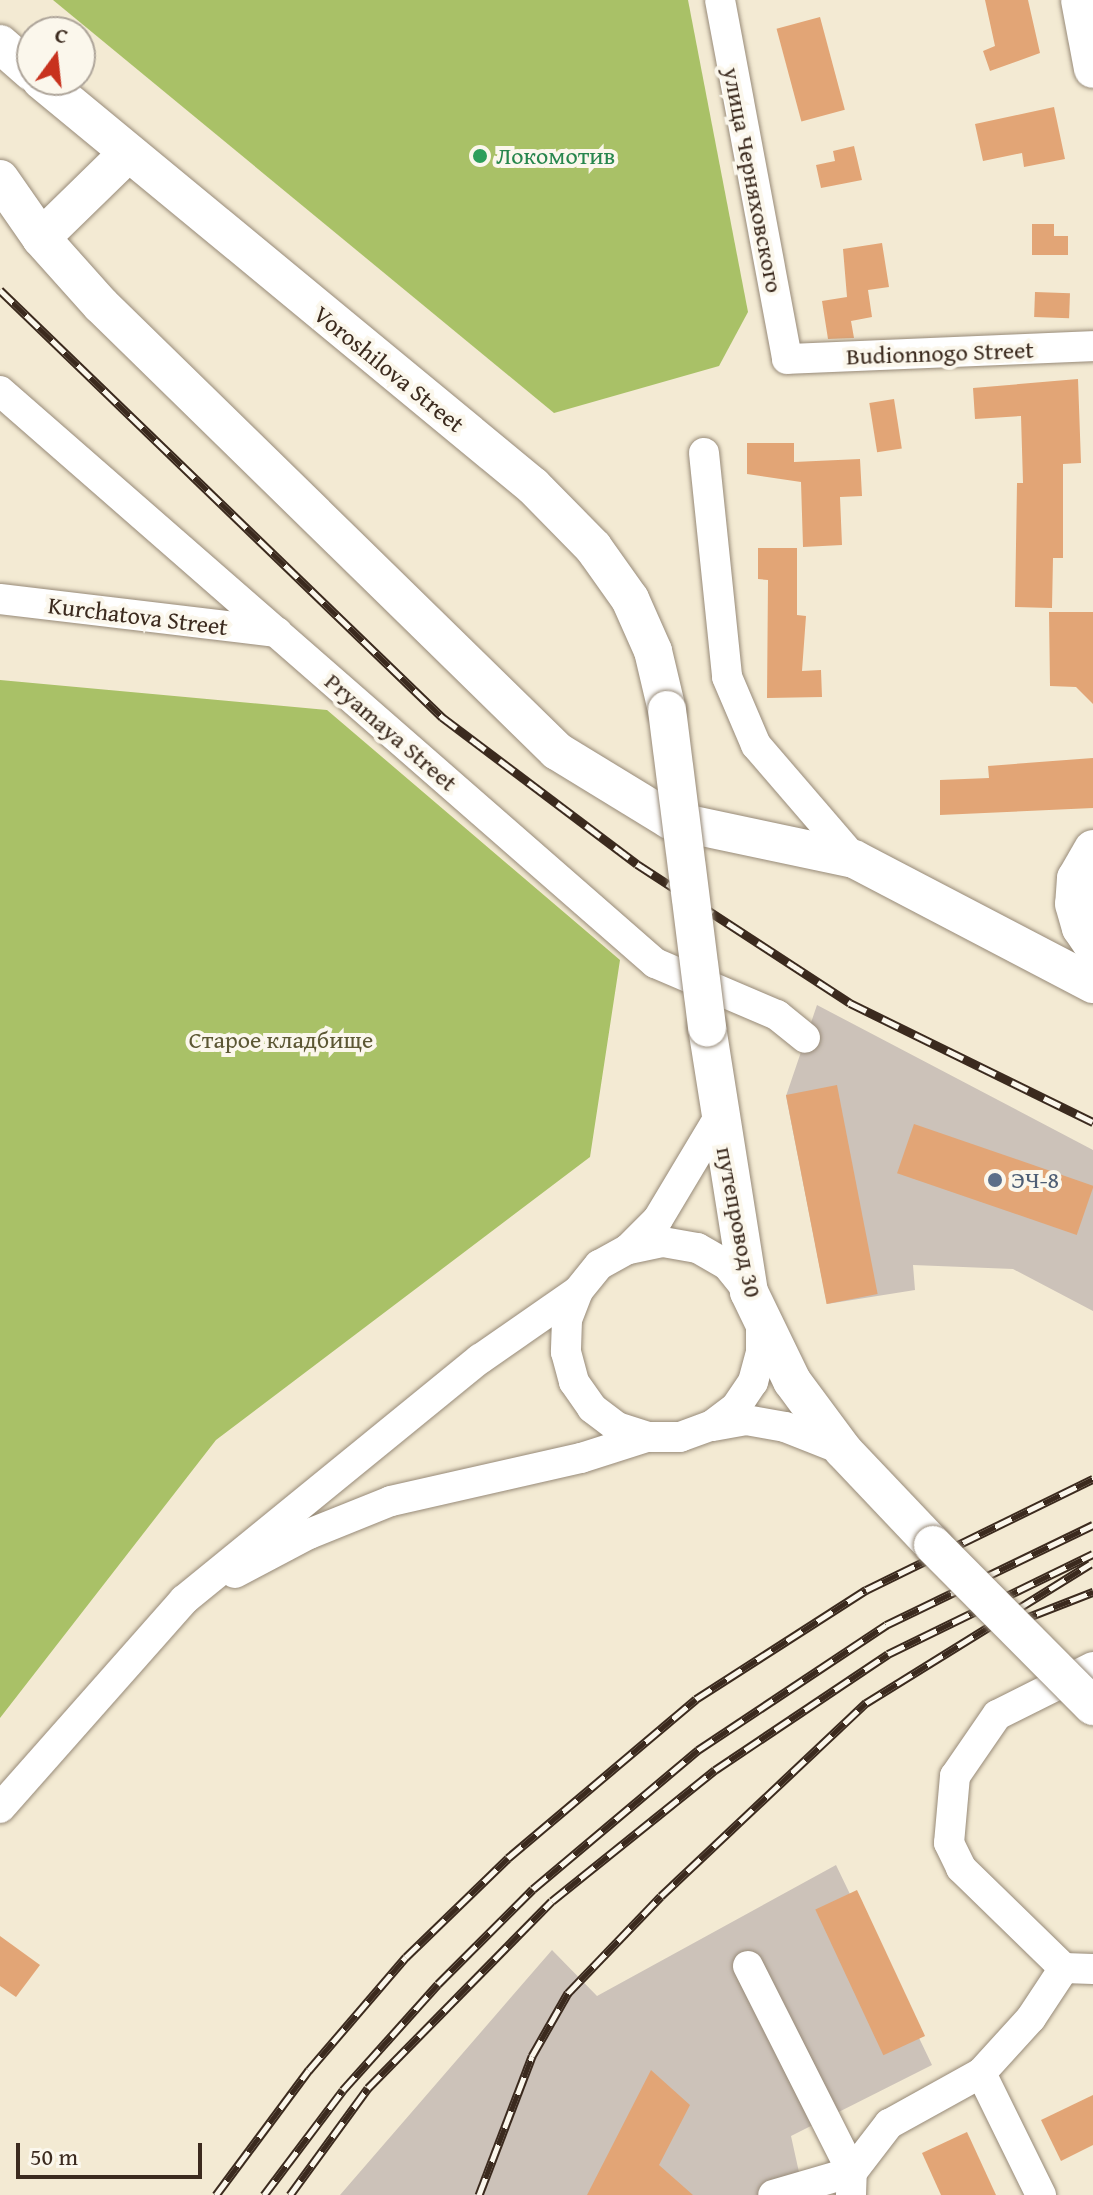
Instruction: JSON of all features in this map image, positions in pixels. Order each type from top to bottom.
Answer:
[{"type":"main road","points":[[1085,3],[1093,69]]},
{"type":"main road","points":[[0,44],[16,58]]},
{"type":"main road","name":"Voroshilova Street","points":[[59,96],[126,155],[533,486],[593,547],[630,599],[653,651],[667,710]]},
{"type":"main road","points":[[41,238],[126,155]]},
{"type":"main road","points":[[0,179],[41,238],[101,305],[557,751],[670,820],[854,859],[1093,984]]},
{"type":"main road","name":"путепровод 30","points":[[667,710],[719,1117],[755,1306],[792,1381],[843,1450],[1093,1706]]},
{"type":"main road","points":[[1093,849],[1076,878],[1074,904],[1081,928],[1093,946]]},
{"type":"street","name":"улица Черняховского","points":[[720,0],[787,359]]},
{"type":"street","name":"Budionnogo Street","points":[[787,359],[1093,346]]},
{"type":"street","name":"Pryamaya Street","points":[[0,391],[655,963],[777,1015],[805,1038]]},
{"type":"street","points":[[704,453],[727,677],[756,745],[854,859]]},
{"type":"street","name":"Kurchatova Street","points":[[0,599],[277,632]]},
{"type":"street","points":[[1044,958],[1093,962]]},
{"type":"street","points":[[0,1808],[184,1600],[480,1359],[578,1291],[599,1265],[628,1249],[658,1219],[719,1117]]},
{"type":"street","points":[[628,1249],[662,1242],[697,1248],[727,1265],[755,1306],[761,1352],[753,1382],[736,1407],[711,1426]]},
{"type":"street","points":[[578,1291],[567,1320],[566,1352],[574,1382],[592,1408],[617,1427],[647,1437]]},
{"type":"street","points":[[184,1600],[309,1534],[391,1501],[581,1458],[647,1437],[680,1437],[711,1426],[746,1420],[785,1427],[843,1450]]},
{"type":"street","points":[[773,2195],[851,2184],[889,2124],[981,2073],[1079,1968],[961,1868],[949,1843],[955,1776],[997,1715],[1093,1667]]},
{"type":"street","points":[[748,1966],[851,2184]]},
{"type":"street","points":[[981,2073],[1041,2195]]},
{"type":"shaded area","points":[[817,1005],[1093,1150],[1093,1311],[1013,1269],[913,1265],[915,1290],[827,1304],[786,1096]]},
{"type":"shaded area","points":[[836,1865],[932,2065],[791,2136],[804,2195],[340,2195],[552,1950],[597,1996]]},
{"type":"green space","name":"Локомотив","points":[[53,0],[688,0],[748,312],[719,366],[554,413],[96,35],[96,16],[72,16]]},
{"type":"green space","name":"Старое кладбище","points":[[0,680],[327,710],[620,960],[590,1157],[216,1440],[0,1718]]},
{"type":"building","points":[[985,0],[1028,0],[1040,53],[990,71],[983,51],[995,46]]},
{"type":"building","points":[[820,17],[845,110],[801,121],[777,29]]},
{"type":"building","points":[[1054,107],[1065,159],[1024,167],[1022,153],[983,161],[975,124]]},
{"type":"building","points":[[854,146],[862,180],[821,188],[816,165],[835,161],[833,151]]},
{"type":"building","points":[[1032,224],[1054,224],[1054,236],[1068,236],[1068,255],[1032,255]]},
{"type":"building","points":[[882,243],[889,287],[868,290],[872,317],[851,321],[854,338],[828,339],[822,301],[847,297],[843,249]]},
{"type":"building","points":[[1035,292],[1070,293],[1069,318],[1034,317]]},
{"type":"building","points":[[1078,379],[1081,463],[1063,464],[1063,558],[1053,558],[1052,608],[1015,607],[1017,483],[1023,483],[1021,416],[975,419],[973,388]]},
{"type":"building","points":[[894,399],[902,448],[877,452],[869,403]]},
{"type":"building","points":[[747,443],[794,443],[794,462],[860,459],[862,496],[840,497],[842,545],[803,547],[801,482],[747,474]]},
{"type":"building","points":[[758,548],[797,548],[797,615],[806,616],[802,671],[821,670],[822,697],[767,698],[768,580],[758,579]]},
{"type":"building","points":[[1049,612],[1093,612],[1093,704],[1076,687],[1050,686]]},
{"type":"building","points":[[1093,758],[1093,808],[940,815],[940,780],[989,778],[988,766]]},
{"type":"building","points":[[837,1085],[878,1294],[827,1304],[786,1095]]},
{"type":"building","name":"ЭЧ-8","points":[[914,1124],[1093,1186],[1077,1235],[897,1173]]},
{"type":"building","points":[[857,1890],[925,2036],[883,2055],[815,1909]]},
{"type":"building","points":[[0,1936],[40,1965],[16,1997],[0,1986]]},
{"type":"building","points":[[651,2070],[690,2105],[659,2165],[693,2195],[587,2195]]},
{"type":"building","points":[[1093,2095],[1093,2145],[1061,2161],[1041,2120]]},
{"type":"building","points":[[967,2132],[996,2195],[941,2195],[922,2153]]},
{"type":"railway","points":[[0,290],[442,717],[637,864],[850,1003],[1093,1122]]},
{"type":"railway","points":[[216,2195],[309,2070],[406,1957],[508,1858],[696,1699],[866,1590],[1093,1479]]},
{"type":"railway","points":[[264,2195],[343,2090],[438,1984],[533,1889],[698,1750],[886,1625],[1093,1525]]},
{"type":"railway","points":[[290,2195],[368,2088],[552,1901],[715,1770],[888,1654],[1093,1554]]},
{"type":"railway","points":[[479,2195],[532,2056],[568,1993],[661,1896],[866,1703],[1090,1564]]},
{"type":"railway","points":[[1003,1627],[1093,1592]]},
{"type":"place","name":"Локомотив","points":[[480,156]]},
{"type":"place","name":"ЭЧ-8","points":[[995,1180]]}]
